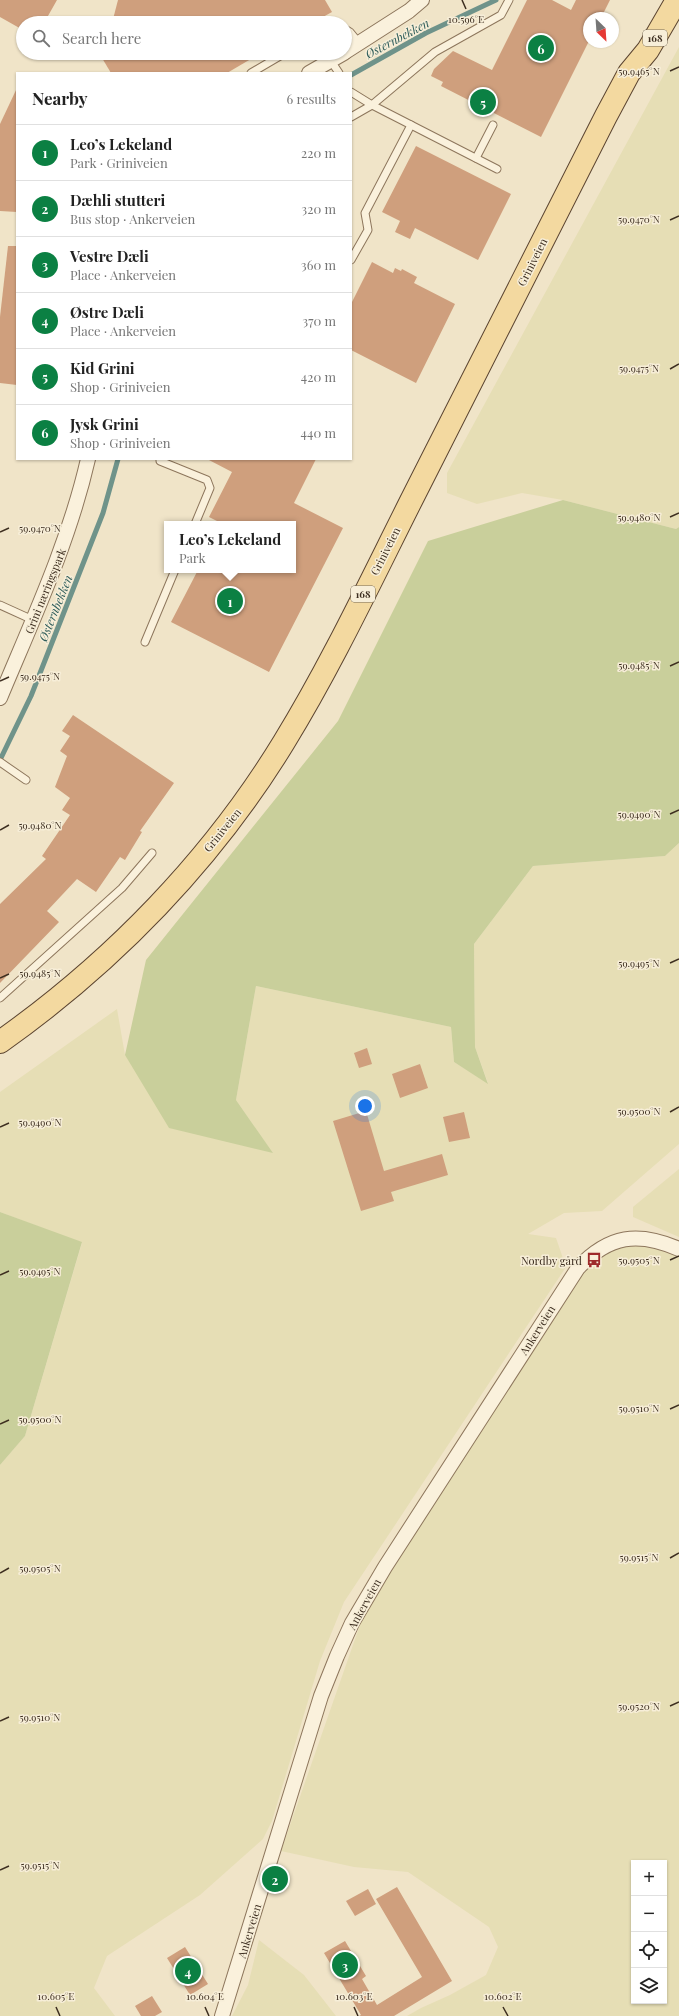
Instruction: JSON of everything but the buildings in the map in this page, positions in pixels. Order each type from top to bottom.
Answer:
[{"type":"main road","name":"Griniveien","points":[[0,1042],[58,998],[132,933],[179,883],[212,844],[267,769],[285,740],[327,664],[629,73],[637,46],[661,0]]},
{"type":"main road","name":"Griniveien","points":[[629,73],[648,50],[677,0]]},
{"type":"street","points":[[352,48],[422,0]]},
{"type":"street","points":[[312,72],[331,61]]},
{"type":"street","name":"Grini næringspark","points":[[0,698],[64,546],[80,496],[88,460]]},
{"type":"street","name":"Ankerveien","points":[[222,2016],[321,1696],[336,1656],[352,1623],[385,1567],[568,1281],[588,1257],[608,1244],[626,1238],[661,1242],[679,1249]]},
{"type":"lane","points":[[352,116],[372,105],[435,52],[501,15],[507,7],[509,0]]},
{"type":"lane","points":[[352,34],[360,44]]},
{"type":"lane","points":[[253,72],[273,60]]},
{"type":"lane","points":[[331,61],[338,72]]},
{"type":"lane","points":[[352,93],[372,105],[497,169]]},
{"type":"lane","points":[[352,258],[368,230],[365,213],[411,125]]},
{"type":"lane","points":[[476,158],[493,125]]},
{"type":"lane","points":[[159,460],[207,480],[210,488],[196,521]]},
{"type":"lane","points":[[145,642],[174,573]]},
{"type":"lane","points":[[0,605],[33,620]]},
{"type":"lane","points":[[0,762],[26,780]]},
{"type":"lane","points":[[0,998],[122,888],[152,852]]},
{"type":"shaded area","points":[[679,47],[679,527],[676,529],[563,500],[522,493],[477,504],[447,493],[447,473]]},
{"type":"shaded area","points":[[679,843],[679,1144],[602,1211],[564,1213],[528,1234],[556,1238],[566,1267],[344,1602],[320,1661],[272,1821],[263,1839],[200,1895],[107,1956],[94,1988],[115,2016],[0,2016],[0,1465],[25,1436],[82,1243],[0,1212],[0,1092],[117,1009],[125,1055],[272,1152],[236,1100],[256,986],[451,1027],[454,1062],[488,1083],[475,1047],[474,944],[533,866],[665,856]]},
{"type":"shaded area","points":[[679,1169],[679,1237],[633,1217],[633,1207]]},
{"type":"shaded area","points":[[635,1243],[679,1256],[679,2016],[407,2016],[486,1975],[498,1947],[489,1927],[408,1872],[354,1867],[281,1851],[361,1622],[449,1472],[574,1283],[601,1252]]},
{"type":"shaded area","points":[[259,1940],[304,1975],[336,2016],[232,2016],[248,1985]]},
{"type":"green space","points":[[563,500],[676,529],[679,527],[679,843],[665,856],[533,866],[474,944],[475,1047],[488,1084],[454,1062],[451,1027],[256,986],[236,1100],[273,1153],[169,1128],[125,1055],[146,960],[338,721],[428,541]]},
{"type":"green space","points":[[0,1212],[82,1242],[25,1436],[0,1465]]},
{"type":"waterway","name":"Østernbekken","points":[[352,74],[426,33],[496,0]]},
{"type":"waterway","name":"Østernbekken","points":[[0,760],[31,696],[103,513],[118,460]]},
{"type":"place","name":"Jysk Grini","points":[[541,48]]},
{"type":"place","name":"Kid Grini","points":[[483,102]]},
{"type":"place","name":"Leo’s Lekeland","points":[[230,601]]},
{"type":"place","name":"Nordby gård","points":[[594,1260]]},
{"type":"place","name":"Dæhli stutteri","points":[[275,1879]]},
{"type":"place","name":"Vestre Dæli","points":[[345,1965]]},
{"type":"place","name":"Østre Dæli","points":[[188,1971]]}]
